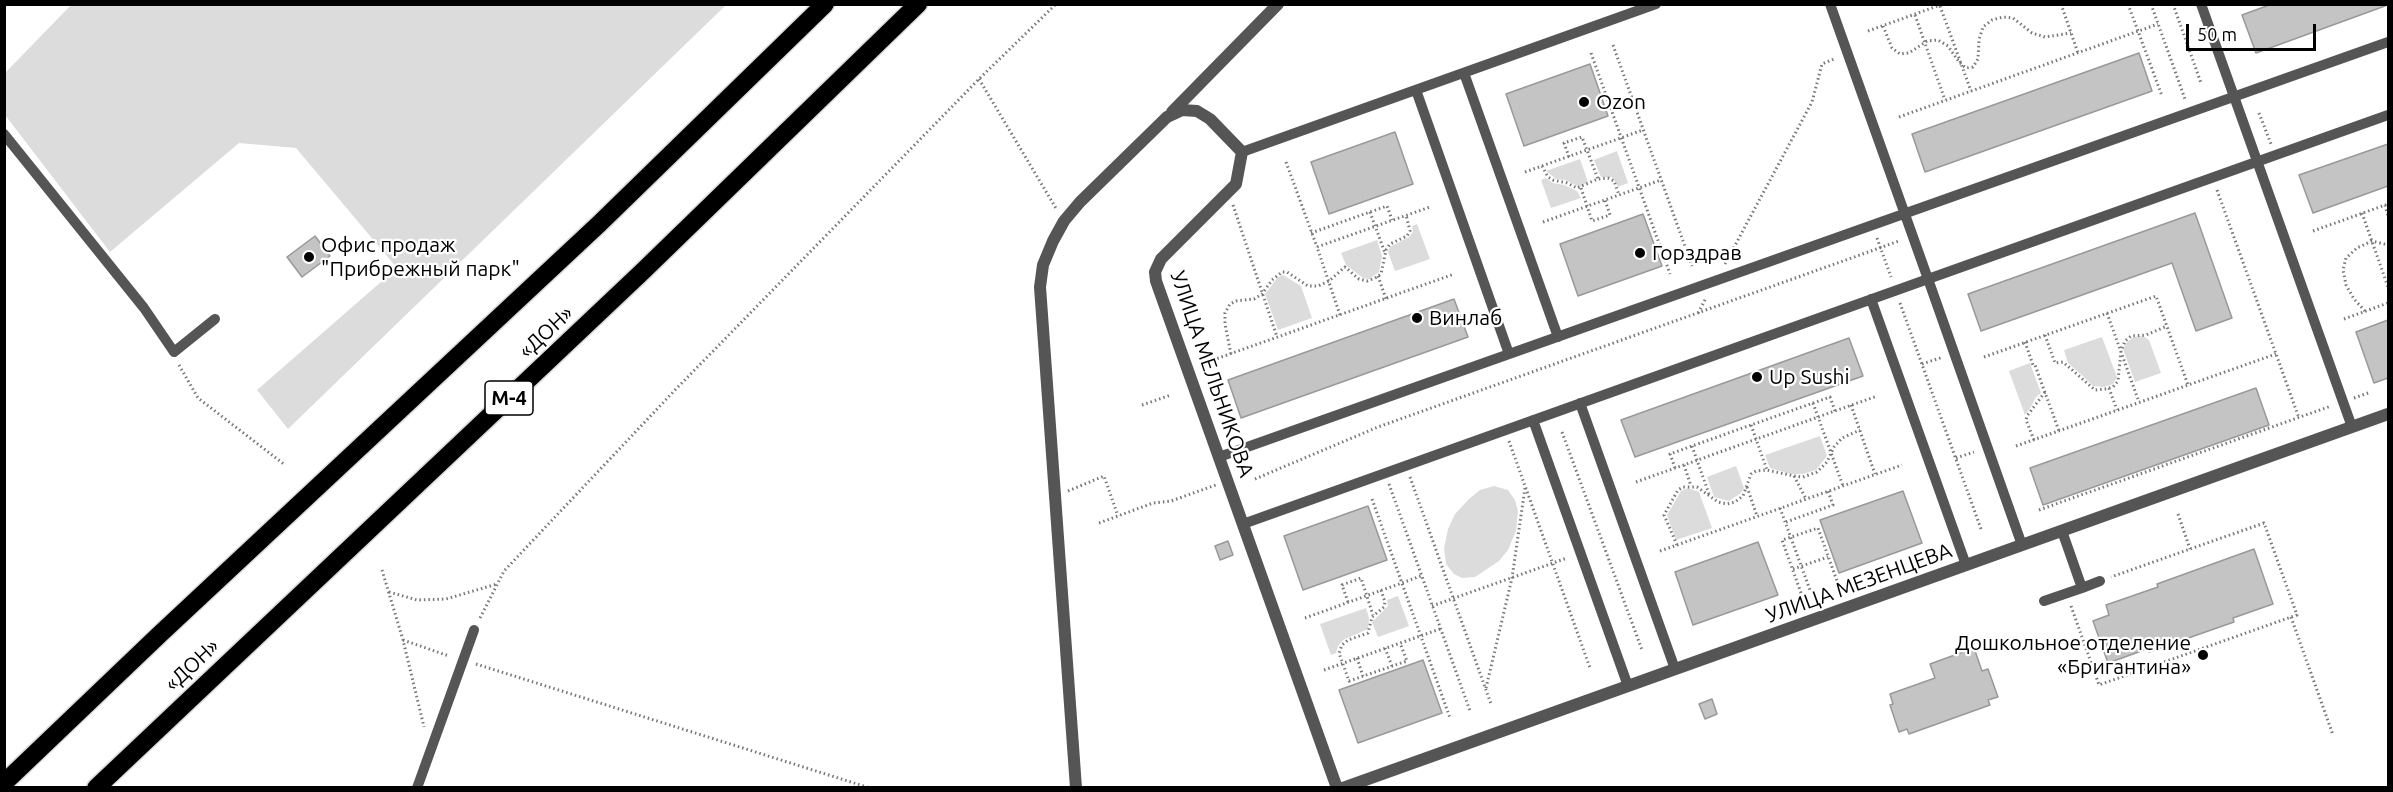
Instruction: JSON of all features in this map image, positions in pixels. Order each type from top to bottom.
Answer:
[{"type":"highway","name":"«ДОН»","points":[[4,783],[159,634],[599,224],[825,4]]},
{"type":"highway","name":"«ДОН»","points":[[96,788],[642,272],[918,4]]},
{"type":"street","points":[[1076,788],[1040,287],[1043,265],[1064,221],[1080,202],[1278,4]]},
{"type":"street","points":[[1167,117],[1182,110],[1197,111],[1210,119],[1242,152]]},
{"type":"street","name":"УЛИЦА МЕЛЬНИКОВА","points":[[1242,152],[1236,183],[1161,259],[1155,272],[1337,788]]},
{"type":"street","name":"УЛИЦА МЕЗЕНЦЕВА","points":[[1342,788],[2388,414]]},
{"type":"lane","points":[[1242,152],[1656,4]]},
{"type":"lane","points":[[1830,4],[2022,545]]},
{"type":"lane","points":[[2201,4],[2352,427]]},
{"type":"lane","points":[[1219,457],[2388,42]]},
{"type":"lane","points":[[1464,73],[1558,337]]},
{"type":"lane","points":[[1416,90],[1509,354]]},
{"type":"lane","points":[[1243,524],[2388,115]]},
{"type":"lane","points":[[4,134],[144,308],[174,352],[215,319]]},
{"type":"lane","points":[[1871,299],[1966,565]]},
{"type":"lane","points":[[1580,403],[1675,669]]},
{"type":"lane","points":[[1533,420],[1628,686]]},
{"type":"lane","points":[[2062,531],[2082,588]]},
{"type":"lane","points":[[2044,601],[2100,581]]},
{"type":"lane","points":[[417,788],[474,630]]},
{"type":"path","points":[[474,630],[504,571],[676,389],[979,79],[1056,4]]},
{"type":"path","points":[[2061,4],[2078,53]]},
{"type":"path","points":[[2128,4],[2162,96]]},
{"type":"path","points":[[2151,4],[2189,112]]},
{"type":"path","points":[[2173,4],[2201,83]]},
{"type":"path","points":[[1868,31],[1942,5],[1971,91]]},
{"type":"path","points":[[1915,15],[1945,100]]},
{"type":"path","points":[[1883,26],[1892,48],[1900,54],[1909,53],[1924,42],[1938,40],[1948,46],[1966,68],[1973,67],[1978,59],[1978,39],[1983,27],[1992,20],[2003,17],[2013,18],[2032,33],[2045,37],[2071,33]]},
{"type":"path","points":[[1899,117],[2158,24]]},
{"type":"path","points":[[1613,45],[1692,266]]},
{"type":"path","points":[[1591,53],[1670,274]]},
{"type":"path","points":[[1698,313],[1812,102],[1822,64],[1847,55]]},
{"type":"path","points":[[979,79],[1064,221]]},
{"type":"path","points":[[1525,172],[1643,130]]},
{"type":"path","points":[[1569,157],[1564,143],[1582,137],[1598,179]]},
{"type":"path","points":[[1286,162],[1340,315]]},
{"type":"path","points":[[1542,166],[1548,177],[1553,180],[1581,188],[1598,179],[1608,178],[1614,181],[1618,195]]},
{"type":"path","points":[[2213,178],[2298,418]]},
{"type":"path","points":[[1543,222],[1661,180]]},
{"type":"path","points":[[1581,188],[1592,221],[1610,215],[1605,200]]},
{"type":"path","points":[[1232,203],[1278,337]]},
{"type":"path","points":[[2313,231],[2387,205],[2388,216]]},
{"type":"path","points":[[1311,233],[1387,206],[1392,220]]},
{"type":"path","points":[[1317,247],[1430,207]]},
{"type":"path","points":[[1231,354],[1225,313],[1230,304],[1254,299],[1262,294],[1272,280],[1282,272],[1287,272],[1308,286],[1318,286],[1329,282],[1345,267],[1359,279],[1368,281],[1378,276],[1385,262],[1385,255],[1370,212]]},
{"type":"path","points":[[2362,213],[2388,287]]},
{"type":"path","points":[[1385,255],[1390,244],[1407,236],[1410,231],[1406,215]]},
{"type":"path","points":[[1873,225],[1981,529]]},
{"type":"path","points":[[1255,479],[1378,427],[1912,236]]},
{"type":"path","points":[[2366,311],[2354,299],[2346,285],[2343,270],[2346,258],[2357,248],[2372,241],[2388,245]]},
{"type":"path","points":[[1213,360],[1454,274]]},
{"type":"path","points":[[1378,276],[1386,298]]},
{"type":"path","points":[[1984,357],[2156,296],[2188,385]]},
{"type":"path","points":[[2344,319],[2388,303]]},
{"type":"path","points":[[2107,313],[2139,403]]},
{"type":"path","points":[[2045,335],[2055,363],[2063,362],[2095,390],[2109,388],[2118,381],[2121,351],[2125,341],[2131,336],[2146,335],[2167,326]]},
{"type":"path","points":[[2025,342],[2059,431]]},
{"type":"path","points":[[174,352],[182,373],[198,398],[285,465]]},
{"type":"path","points":[[1922,364],[1954,353]]},
{"type":"path","points":[[2016,446],[2276,354]]},
{"type":"path","points":[[2109,388],[2117,410]]},
{"type":"path","points":[[2034,440],[2026,420],[2038,399],[2045,392]]},
{"type":"path","points":[[2039,510],[2371,392]]},
{"type":"path","points":[[1142,405],[1171,395]]},
{"type":"path","points":[[1636,482],[1877,396]]},
{"type":"path","points":[[1676,468],[1670,454],[1692,446],[1830,397],[1835,411]]},
{"type":"path","points":[[1813,403],[1843,486]]},
{"type":"path","points":[[1851,405],[1876,474]]},
{"type":"path","points":[[1751,425],[1767,470]]},
{"type":"path","points":[[1677,545],[1664,515],[1678,490],[1683,487],[1697,487],[1710,497],[1727,504],[1735,502],[1743,496],[1751,474],[1756,471],[1767,470],[1794,477],[1803,477],[1817,472],[1827,462],[1842,438],[1860,430]]},
{"type":"path","points":[[1562,432],[1642,650]]},
{"type":"path","points":[[1508,439],[1590,668]]},
{"type":"path","points":[[1692,446],[1710,497]]},
{"type":"path","points":[[1956,459],[1988,447]]},
{"type":"path","points":[[1684,465],[1692,486]]},
{"type":"path","points":[[1660,551],[1902,465]]},
{"type":"path","points":[[1409,474],[1491,704]]},
{"type":"path","points":[[1068,490],[1104,476],[1118,516]]},
{"type":"path","points":[[1794,477],[1806,499]]},
{"type":"path","points":[[1388,482],[1470,711]]},
{"type":"path","points":[[1099,523],[1153,503],[1171,501],[1217,484]]},
{"type":"path","points":[[1746,485],[1757,516]]},
{"type":"path","points":[[1485,689],[1512,578],[1526,487]]},
{"type":"path","points":[[1785,522],[1833,505],[1828,491]]},
{"type":"path","points":[[1372,499],[1450,718]]},
{"type":"path","points":[[1780,508],[1810,590]]},
{"type":"path","points":[[2178,514],[2190,549]]},
{"type":"path","points":[[2066,593],[2099,685],[2297,615],[2264,523],[2100,581]]},
{"type":"path","points":[[1801,593],[1782,540],[1818,528],[1837,581]]},
{"type":"path","points":[[1432,606],[1569,557]]},
{"type":"path","points":[[1792,570],[1828,557]]},
{"type":"path","points":[[381,570],[403,640],[431,752]]},
{"type":"path","points":[[1305,618],[1422,576]]},
{"type":"path","points":[[1348,602],[1342,585],[1361,579],[1374,615]]},
{"type":"path","points":[[389,592],[417,600],[446,599],[497,584]]},
{"type":"path","points":[[1381,590],[1385,602],[1384,607],[1374,615],[1368,633],[1348,640],[1342,645],[1339,653],[1349,681],[1407,661],[1400,643]]},
{"type":"path","points":[[2291,617],[2333,735]]},
{"type":"path","points":[[1324,670],[1440,629]]},
{"type":"path","points":[[403,640],[870,788]]},
{"type":"path","points":[[1386,648],[1392,666]]},
{"type":"path","points":[[1357,658],[1363,676]]},
{"type":"shaded area","points":[[72,4],[726,5],[288,429],[257,390],[397,268],[296,148],[239,143],[110,252],[5,115],[5,73]]},
{"type":"shaded area","points":[[1617,151],[1628,183],[1618,187],[1612,177],[1601,177],[1594,160]]},
{"type":"shaded area","points":[[1580,159],[1588,182],[1580,187],[1565,180],[1556,179],[1546,171]]},
{"type":"shaded area","points":[[1546,178],[1553,183],[1577,191],[1581,198],[1551,208],[1541,180]]},
{"type":"shaded area","points":[[1417,224],[1430,259],[1395,271],[1388,252],[1390,247],[1409,237],[1413,232],[1412,226]]},
{"type":"shaded area","points":[[1377,240],[1382,256],[1379,272],[1369,279],[1363,278],[1346,265],[1341,253]]},
{"type":"shaded area","points":[[1283,275],[1301,286],[1312,318],[1278,330],[1265,294],[1278,277]]},
{"type":"shaded area","points":[[2143,336],[2149,340],[2161,373],[2135,382],[2123,349],[2134,337]]},
{"type":"shaded area","points":[[2102,337],[2117,377],[2113,384],[2104,387],[2093,386],[2068,363],[2064,350]]},
{"type":"shaded area","points":[[2030,363],[2041,393],[2025,415],[2009,371]]},
{"type":"shaded area","points":[[1820,436],[1827,456],[1816,470],[1803,474],[1790,474],[1770,468],[1765,455]]},
{"type":"shaded area","points":[[1736,466],[1744,488],[1741,493],[1729,501],[1714,497],[1707,477]]},
{"type":"shaded area","points":[[1494,486],[1508,490],[1515,500],[1518,511],[1516,531],[1508,550],[1499,561],[1475,577],[1462,578],[1454,574],[1446,564],[1444,548],[1448,529],[1455,514],[1469,499],[1480,490]]},
{"type":"shaded area","points":[[1688,488],[1699,492],[1712,528],[1676,540],[1667,515],[1681,491]]},
{"type":"shaded area","points":[[1398,596],[1409,626],[1378,637],[1372,622],[1388,606],[1387,600]]},
{"type":"shaded area","points":[[1366,608],[1369,618],[1368,629],[1343,640],[1336,653],[1331,655],[1320,624]]},
{"type":"building","points":[[2272,4],[2385,4],[2385,6],[2256,53],[2242,15]]},
{"type":"building","points":[[2139,53],[2152,91],[1925,172],[1912,134]]},
{"type":"building","points":[[1590,64],[1608,116],[1524,146],[1506,94]]},
{"type":"building","points":[[1395,132],[1413,184],[1329,214],[1311,162]]},
{"type":"building","points":[[2388,144],[2388,186],[2313,213],[2299,175]]},
{"type":"building","points":[[2195,213],[2232,318],[2196,331],[2172,263],[1981,331],[1968,294]]},
{"type":"building","points":[[1643,214],[1662,266],[1578,296],[1560,244]]},
{"type":"building","name":"Офис продаж \"Прибрежный парк\"","points":[[315,236],[330,256],[302,277],[287,257]]},
{"type":"building","points":[[1454,299],[1468,337],[1241,418],[1228,380]]},
{"type":"building","points":[[2388,320],[2388,378],[2374,383],[2356,332]]},
{"type":"building","points":[[1849,338],[1863,376],[1635,457],[1621,420]]},
{"type":"building","points":[[2256,388],[2269,425],[2043,505],[2030,468]]},
{"type":"building","points":[[1903,491],[1922,543],[1839,573],[1820,520]]},
{"type":"building","points":[[1368,506],[1387,560],[1303,590],[1284,536]]},
{"type":"building","points":[[1228,541],[1233,555],[1220,560],[1215,546]]},
{"type":"building","points":[[1758,542],[1778,595],[1693,625],[1675,572]]},
{"type":"building","points":[[2254,549],[2273,604],[2233,618],[2234,622],[2149,652],[2147,649],[2108,663],[2093,621],[2109,615],[2106,605]]},
{"type":"building","points":[[1974,648],[1982,671],[1988,669],[1998,697],[1988,700],[1990,705],[1909,734],[1907,729],[1899,732],[1890,705],[1893,704],[1890,694],[1935,678],[1930,664]]},
{"type":"building","points":[[1423,660],[1442,713],[1358,743],[1339,690]]},
{"type":"building","points":[[1712,699],[1717,714],[1705,719],[1699,704]]},
{"type":"place","name":"Ozon","points":[[1584,102]]},
{"type":"place","name":"Горздрав","points":[[1640,253]]},
{"type":"place","name":"Офис продаж \"Прибрежный парк\"","points":[[309,257]]},
{"type":"place","name":"Винлаб","points":[[1417,318]]},
{"type":"place","name":"Up Sushi","points":[[1757,377]]},
{"type":"place","name":"Дошкольное отделение «Бригантина»","points":[[2203,655]]}]
